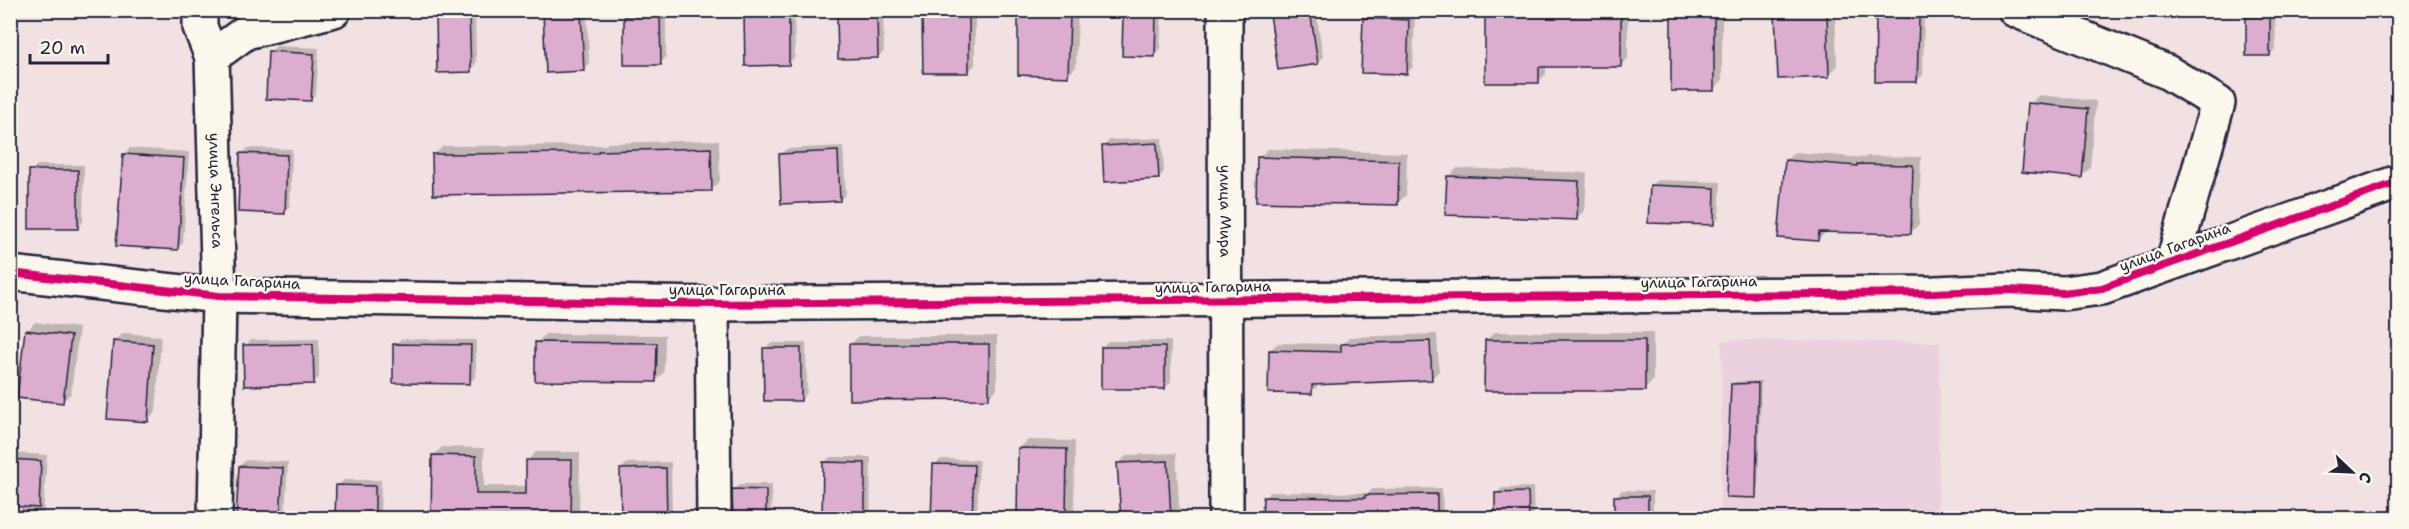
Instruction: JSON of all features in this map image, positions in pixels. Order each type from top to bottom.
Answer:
[{"type":"street","name":"улица Энгельса","points":[[200,10],[200,27],[212,57],[219,296],[215,519]]},
{"type":"street","points":[[212,57],[246,32],[334,10]]},
{"type":"street","name":"улица Мира","points":[[1225,10],[1226,519]]},
{"type":"street","points":[[2015,10],[2167,72],[2217,103],[2173,262]]},
{"type":"street","name":"улица Гагарина","points":[[10,273],[219,296],[712,304],[1934,293],[2009,290],[2063,292],[2102,288],[2398,182]]},
{"type":"street","points":[[712,304],[714,519]]},
{"type":"shaded area","points":[[1722,340],[1940,342],[1938,518],[1720,518]]},
{"type":"building","points":[[1290,10],[1310,10],[1318,64],[1278,70],[1270,14]]},
{"type":"building","points":[[581,12],[584,71],[546,73],[543,13]]},
{"type":"building","points":[[469,13],[471,72],[437,73],[436,14]]},
{"type":"building","points":[[1578,13],[1621,14],[1621,67],[1539,67],[1539,83],[1485,83],[1485,15],[1578,15]]},
{"type":"building","points":[[1827,13],[1829,77],[1778,79],[1775,15]]},
{"type":"building","points":[[877,14],[878,58],[838,59],[837,15]]},
{"type":"building","points":[[922,14],[969,14],[969,73],[923,73]]},
{"type":"building","points":[[1123,14],[1156,15],[1155,57],[1122,56]]},
{"type":"building","points":[[660,15],[661,65],[624,65],[624,16]]},
{"type":"building","points":[[789,15],[789,65],[745,66],[744,16]]},
{"type":"building","points":[[1070,15],[1068,77],[1018,75],[1018,16]]},
{"type":"building","points":[[1671,15],[1714,15],[1714,91],[1671,91]]},
{"type":"building","points":[[2270,16],[2270,56],[2246,56],[2246,17]]},
{"type":"building","points":[[1876,17],[1919,18],[1917,82],[1875,82]]},
{"type":"building","points":[[1363,18],[1409,20],[1407,74],[1361,73]]},
{"type":"building","points":[[268,51],[314,54],[311,101],[266,99]]},
{"type":"building","points":[[2028,103],[2088,109],[2082,178],[2022,172]]},
{"type":"building","points":[[1157,143],[1159,179],[1104,182],[1102,146]]},
{"type":"building","points":[[711,148],[712,191],[433,195],[432,154],[598,153],[598,151]]},
{"type":"building","points":[[838,151],[840,201],[781,204],[779,154]]},
{"type":"building","points":[[240,153],[287,155],[285,214],[238,212]]},
{"type":"building","points":[[123,154],[184,158],[178,250],[116,246]]},
{"type":"building","points":[[1257,157],[1399,161],[1398,205],[1256,202]]},
{"type":"building","points":[[1785,160],[1857,166],[1857,164],[1913,165],[1911,234],[1819,232],[1818,241],[1778,238]]},
{"type":"building","points":[[29,170],[78,170],[78,229],[29,229]]},
{"type":"building","points":[[1447,176],[1579,181],[1577,220],[1445,215]]},
{"type":"building","points":[[1650,185],[1715,188],[1714,225],[1648,223]]},
{"type":"building","points":[[25,330],[71,336],[63,403],[17,398]]},
{"type":"building","points":[[1485,340],[1645,340],[1645,391],[1484,391]]},
{"type":"building","points":[[113,341],[153,344],[148,422],[107,419]]},
{"type":"building","points":[[1430,341],[1432,380],[1312,385],[1312,394],[1268,393],[1269,350],[1341,352],[1341,344]]},
{"type":"building","points":[[535,342],[657,343],[656,382],[535,381]]},
{"type":"building","points":[[313,344],[314,384],[244,386],[243,345]]},
{"type":"building","points":[[393,344],[471,345],[470,384],[393,383]]},
{"type":"building","points":[[849,344],[989,344],[989,399],[849,400]]},
{"type":"building","points":[[1101,347],[1165,347],[1165,389],[1101,389]]},
{"type":"building","points":[[763,348],[801,348],[801,401],[764,401]]},
{"type":"building","points":[[1758,383],[1756,498],[1726,497],[1731,384]]},
{"type":"building","points":[[1018,448],[1067,449],[1066,519],[1017,519]]},
{"type":"building","points":[[432,455],[476,456],[476,494],[526,494],[526,460],[572,460],[571,519],[431,519]]},
{"type":"building","points":[[10,459],[41,461],[39,508],[10,506]]},
{"type":"building","points":[[1168,461],[1171,519],[1121,519],[1117,463]]},
{"type":"building","points":[[823,462],[865,463],[865,519],[822,519]]},
{"type":"building","points":[[933,464],[974,465],[972,519],[931,519]]},
{"type":"building","points":[[239,466],[283,468],[280,519],[236,519]]},
{"type":"building","points":[[666,468],[667,519],[621,519],[620,469]]},
{"type":"building","points":[[336,485],[375,486],[375,519],[335,519]]},
{"type":"building","points":[[732,489],[766,490],[766,519],[733,519]]},
{"type":"building","points":[[1528,492],[1529,519],[1495,519],[1495,493]]},
{"type":"building","points":[[1437,494],[1437,519],[1262,519],[1263,497],[1365,498],[1365,495]]},
{"type":"building","points":[[1614,496],[1648,496],[1648,519],[1614,519]]},
{"type":"cycle path","points":[[10,273],[219,296],[712,304],[1934,293],[2009,290],[2063,293],[2102,288],[2398,182]]}]
